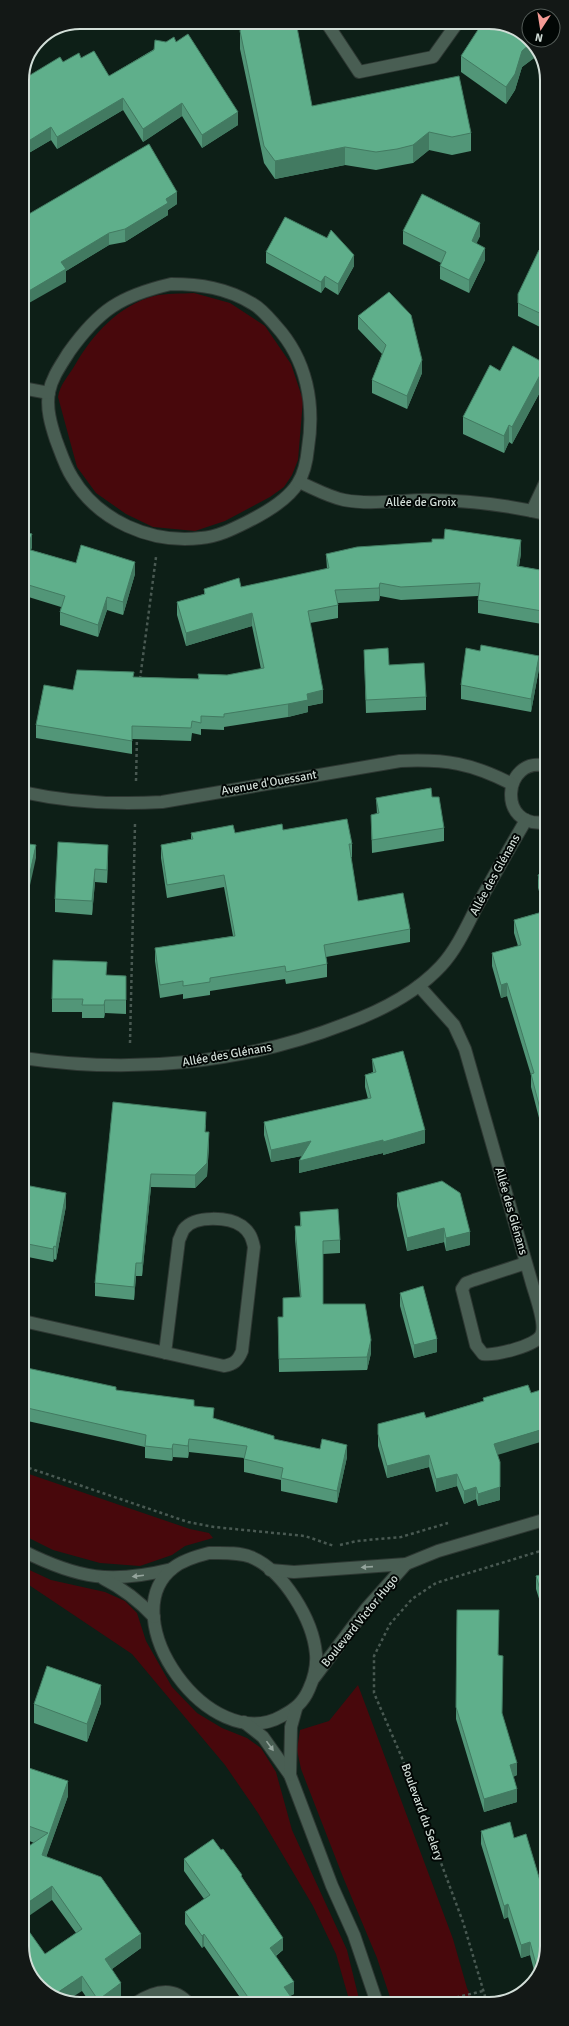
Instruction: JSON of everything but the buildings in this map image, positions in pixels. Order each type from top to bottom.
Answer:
[{"type":"street","points":[[330,29],[358,72],[433,57],[453,29]]},
{"type":"street","points":[[170,284],[189,284],[212,287],[234,294],[254,305],[285,335],[296,355],[305,375],[311,415],[306,464],[299,482],[278,504],[253,519],[222,533],[203,538],[181,539],[158,536],[132,530],[112,519],[96,507],[72,478],[63,459],[51,424],[49,393],[60,366],[93,321],[110,307],[129,296],[170,284]]},
{"type":"street","points":[[29,389],[49,393]]},
{"type":"street","name":"Allée de Groix","points":[[299,482],[342,500],[358,502],[425,500],[457,501],[540,512]]},
{"type":"street","points":[[532,510],[540,493]]},
{"type":"street","name":"Avenue d'Ouessant","points":[[29,793],[53,798],[102,803],[135,804],[162,802],[400,761],[426,760],[467,765],[484,770],[512,784]]},
{"type":"street","points":[[540,765],[529,767],[519,773],[512,784],[510,794],[512,804],[517,814],[526,820],[540,824]]},
{"type":"street","name":"Allée des Glénans","points":[[29,1059],[88,1065],[130,1066],[178,1063],[222,1057],[284,1044],[332,1030],[388,1006],[419,986],[443,964],[452,951],[526,820]]},
{"type":"street","name":"Allée des Glénans","points":[[419,986],[454,1025],[465,1050],[540,1313]]},
{"type":"street","points":[[29,1322],[165,1353],[224,1366],[236,1362],[242,1351],[254,1247],[250,1235],[241,1225],[227,1221],[207,1219],[193,1222],[185,1228],[179,1240],[165,1353]]},
{"type":"street","name":"Allée des Glénans","points":[[526,1263],[466,1283],[462,1288],[476,1345],[483,1354],[494,1354],[533,1343],[540,1336]]},
{"type":"street","name":"Boulevard Victor Hugo","points":[[270,1570],[294,1572],[406,1564],[438,1550],[540,1521]]},
{"type":"street","points":[[102,1578],[148,1575],[172,1569],[192,1558],[209,1553],[229,1553],[251,1557],[270,1570],[289,1590],[303,1612],[313,1637],[316,1655],[314,1678],[305,1698],[296,1709],[263,1724],[229,1719],[216,1713],[198,1701],[186,1687],[165,1655],[158,1639],[154,1617],[157,1594],[162,1582],[172,1569]]},
{"type":"street","points":[[29,1554],[60,1568],[102,1578],[122,1588],[141,1603],[154,1617]]},
{"type":"street","name":"Boulevard Victor Hugo","points":[[314,1678],[366,1609],[406,1564]]},
{"type":"street","points":[[290,1775],[291,1727],[296,1709]]},
{"type":"street","points":[[244,1722],[263,1737],[290,1775],[326,1871],[354,1935],[375,1997]]},
{"type":"street","points":[[144,1997],[166,1992],[182,1995],[184,1997]]},
{"type":"path","points":[[335,1546],[357,1541],[401,1537],[455,1521]]},
{"type":"path","name":"Boulevard du Selery","points":[[485,1997],[457,1907],[402,1758],[374,1692],[374,1656],[390,1624],[412,1599],[436,1583],[540,1551]]},
{"type":"path","points":[[458,1997],[483,1991]]},
{"type":"shaded area","points":[[194,293],[230,303],[265,326],[291,364],[303,400],[298,460],[292,475],[284,487],[270,497],[225,521],[195,531],[153,527],[126,514],[96,493],[77,467],[58,397],[62,384],[82,354],[98,332],[118,314],[141,301],[154,296]]},
{"type":"shaded area","points":[[29,1474],[190,1529],[209,1533],[213,1538],[185,1546],[172,1555],[140,1566],[100,1563],[53,1550],[29,1538]]},
{"type":"shaded area","points":[[29,1570],[51,1580],[105,1592],[125,1601],[137,1613],[146,1641],[172,1687],[197,1713],[222,1728],[247,1738],[261,1748],[276,1772],[292,1830],[347,1950],[359,1997],[348,1997],[336,1954],[313,1906],[258,1813],[225,1765],[132,1654],[29,1585]]},
{"type":"shaded area","points":[[358,1685],[453,1939],[467,1988],[471,1997],[390,1997],[377,1958],[343,1877],[301,1769],[297,1750],[300,1730],[329,1721]]}]
